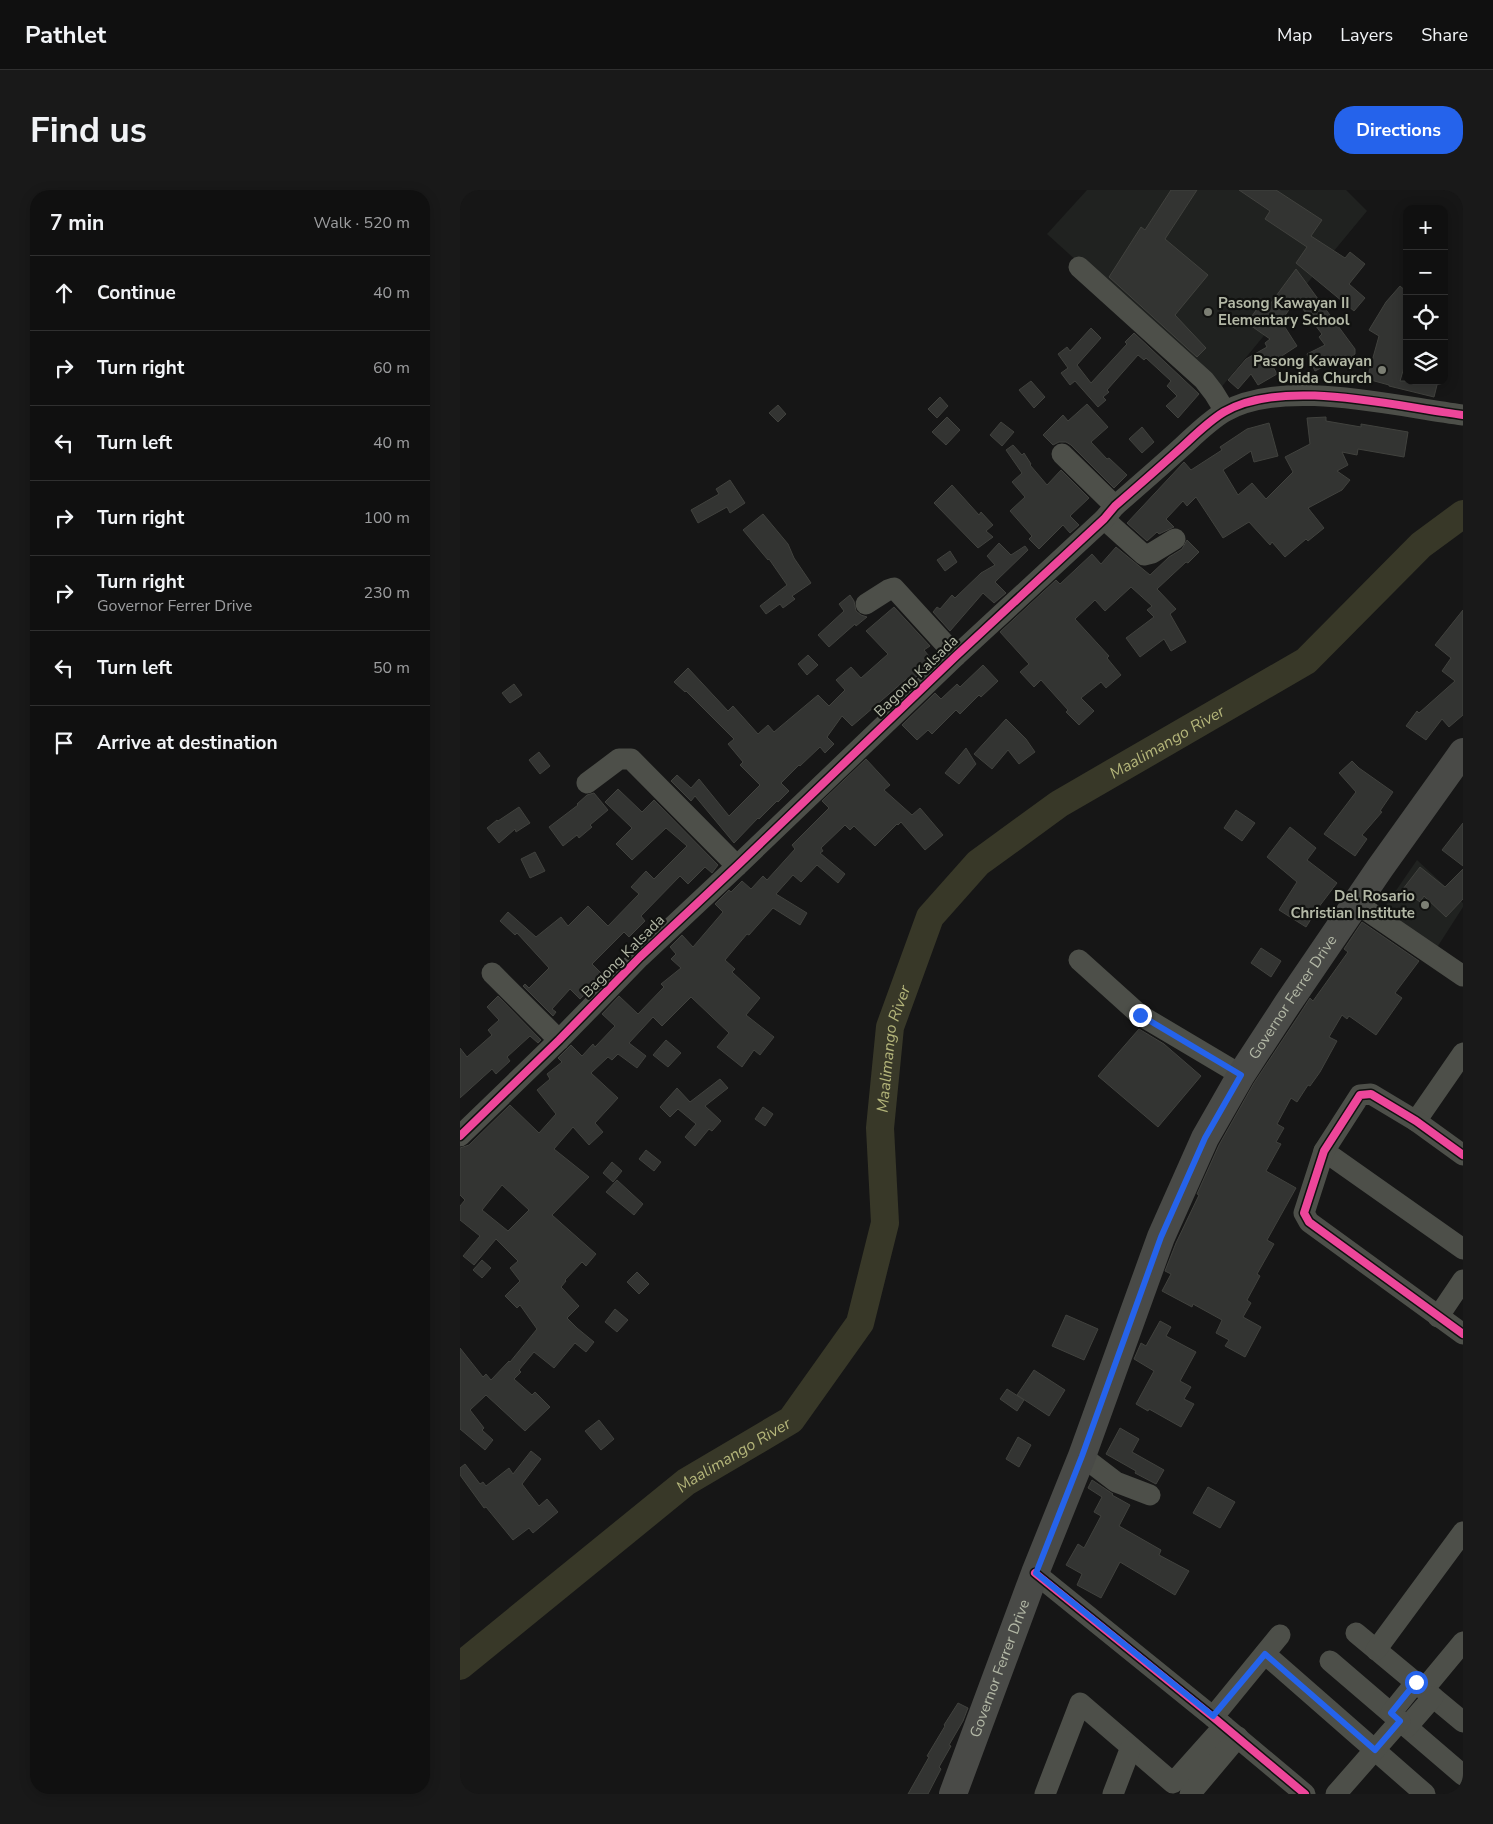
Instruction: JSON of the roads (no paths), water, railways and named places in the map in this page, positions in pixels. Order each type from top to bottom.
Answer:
[{"type":"main road","name":"Governor Ferrer Drive","points":[[953,1794],[1082,1456],[1161,1237],[1205,1138],[1241,1075],[1356,903],[1463,752]]},
{"type":"street","points":[[1079,267],[1204,380],[1225,412]]},
{"type":"street","name":"Bagong Kalsada","points":[[460,1136],[559,1040],[640,957],[956,656],[1207,424],[1225,412],[1245,403],[1276,397],[1330,396],[1463,416]]},
{"type":"street","points":[[1062,454],[1144,554],[1152,553],[1175,539]]},
{"type":"street","points":[[866,604],[894,588],[956,656]]},
{"type":"street","points":[[587,783],[619,759],[631,759],[737,866]]},
{"type":"street","points":[[1356,903],[1463,976]]},
{"type":"street","points":[[1079,960],[1140,1015],[1241,1075]]},
{"type":"street","points":[[492,973],[559,1040]]},
{"type":"street","points":[[1416,1121],[1463,1053]]},
{"type":"street","points":[[1463,1155],[1416,1121],[1371,1094],[1360,1095],[1324,1151],[1304,1213],[1308,1222],[1463,1334]]},
{"type":"street","points":[[1324,1151],[1463,1249]]},
{"type":"street","points":[[1438,1316],[1463,1280]]},
{"type":"street","points":[[1082,1456],[1116,1482],[1150,1495]]},
{"type":"street","points":[[1376,1650],[1463,1532]]},
{"type":"street","points":[[1036,1573],[1225,1726],[1304,1794]]},
{"type":"street","points":[[1356,1633],[1463,1722]]},
{"type":"street","points":[[1044,1794],[1080,1703],[1182,1792],[1225,1726],[1265,1654],[1280,1635]]},
{"type":"street","points":[[1336,1794],[1375,1750],[1463,1642]]},
{"type":"street","points":[[1265,1654],[1425,1794]]},
{"type":"street","points":[[1330,1661],[1463,1775]]},
{"type":"street","points":[[1113,1794],[1131,1747]]},
{"type":"waterway","name":"Maalimango River","points":[[460,1666],[686,1482],[791,1420],[860,1323],[885,1223],[880,1128],[890,1027],[930,917],[978,863],[1059,804],[1306,661],[1421,545],[1463,514]]},
{"type":"place","name":"Pasong Kawayan II Elementary School","points":[[1208,312]]},
{"type":"place","name":"Pasong Kawayan Unida Church","points":[[1382,370]]},
{"type":"place","name":"Del Rosario Christian Institute","points":[[1425,905]]}]
